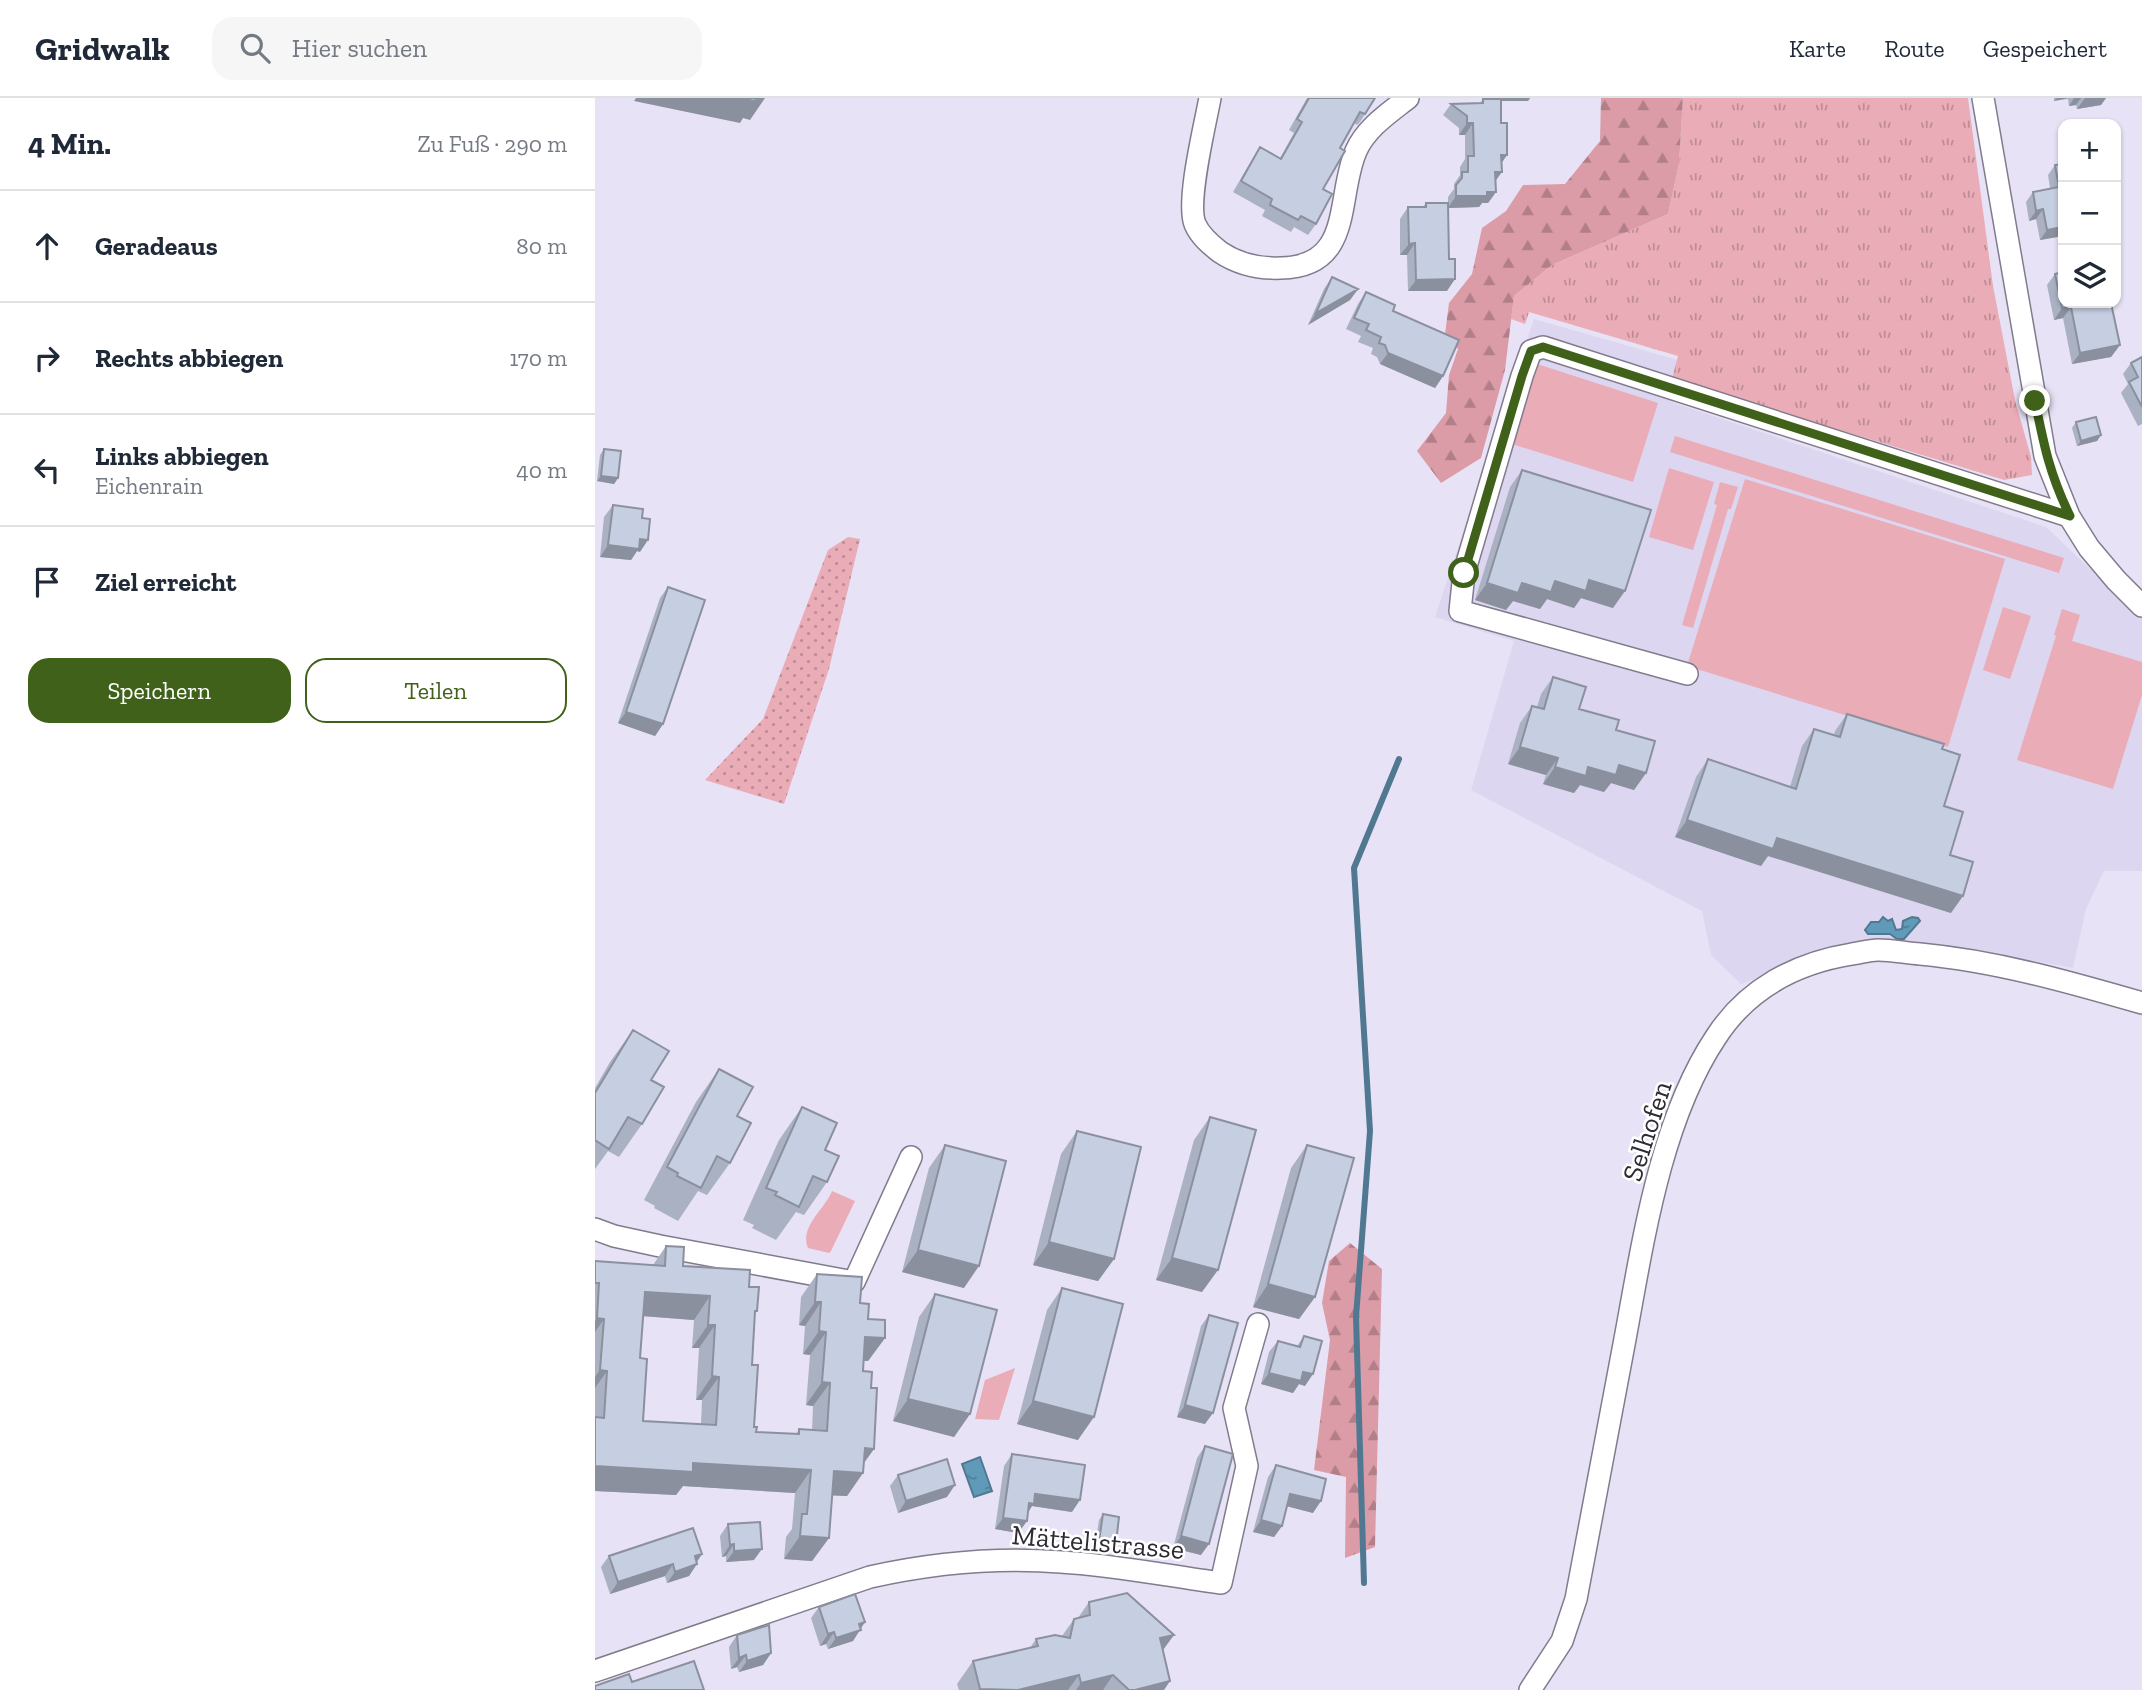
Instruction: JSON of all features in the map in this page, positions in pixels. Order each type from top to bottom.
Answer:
[{"type":"street","points":[[1210,98],[1193,194],[1192,212],[1195,225],[1212,246],[1229,258],[1249,265],[1273,268],[1300,266],[1318,257],[1334,241],[1356,151],[1370,129],[1408,98]]},
{"type":"street","points":[[1983,98],[2045,456],[2070,516],[2096,556],[2142,606]]},
{"type":"street","points":[[1687,674],[1460,611],[1464,573],[1531,351],[1543,347],[2070,516]]},
{"type":"street","name":"Selhofen","points":[[1530,1690],[1562,1641],[1576,1600],[1641,1254],[1664,1158],[1678,1113],[1698,1067],[1716,1036],[1735,1013],[1756,993],[1783,975],[1828,958],[1876,950],[1968,959],[2071,982],[2142,1003]]},
{"type":"street","points":[[595,1229],[660,1246],[854,1282],[911,1157]]},
{"type":"street","name":"Mättelistrasse","points":[[595,1671],[870,1577],[916,1567],[976,1561],[1063,1562],[1220,1583],[1247,1466],[1234,1408],[1258,1324]]},
{"type":"shaded area","points":[[1534,319],[1681,361],[1671,402],[2046,527],[2142,618],[2142,871],[2104,871],[2086,909],[2073,968],[1943,944],[1845,945],[1741,984],[1711,955],[1702,911],[1471,790],[1514,641],[1435,617]]},
{"type":"green space","points":[[1601,98],[1683,98],[1679,164],[1668,214],[1552,265],[1514,296],[1505,370],[1481,458],[1441,483],[1417,451],[1446,413],[1449,375],[1458,349],[1445,334],[1449,303],[1472,274],[1482,228],[1506,211],[1523,185],[1565,184],[1600,141]]},
{"type":"green space","points":[[1683,98],[1968,98],[1993,286],[2015,400],[2031,457],[2032,475],[2004,480],[1672,379],[1678,356],[1529,312],[1525,324],[1511,319],[1514,296],[1552,265],[1668,214],[1679,164]]},
{"type":"green space","points":[[1537,364],[1658,403],[1633,482],[1512,444]]},
{"type":"green space","points":[[1675,436],[2064,558],[2059,573],[1670,452]]},
{"type":"green space","points":[[1669,468],[1714,482],[1693,550],[1649,537]]},
{"type":"green space","points":[[1745,479],[2005,559],[1948,747],[1687,666]]},
{"type":"green space","points":[[1720,482],[1738,487],[1731,509],[1728,509],[1693,628],[1682,625],[1717,505],[1714,504]]},
{"type":"green space","points":[[848,537],[860,539],[829,669],[784,804],[705,780],[763,719],[828,550]]},
{"type":"green space","points":[[2003,607],[2031,616],[2010,679],[1983,670]]},
{"type":"green space","points":[[2062,609],[2080,615],[2072,641],[2142,662],[2142,695],[2113,789],[2017,760]]},
{"type":"green space","points":[[832,1191],[855,1201],[829,1253],[808,1248],[806,1240],[810,1225]]},
{"type":"green space","points":[[1350,1243],[1382,1269],[1375,1547],[1345,1558],[1346,1477],[1314,1470],[1330,1340],[1322,1303],[1329,1261]]},
{"type":"green space","points":[[1015,1368],[999,1420],[975,1419],[985,1380]]},
{"type":"water","points":[[1883,917],[1888,921],[1892,919],[1896,930],[1902,929],[1903,921],[1912,917],[1920,921],[1904,939],[1897,939],[1890,934],[1868,934],[1865,930],[1871,922],[1879,922]]},
{"type":"water","points":[[980,1457],[992,1491],[974,1497],[962,1464]]},
{"type":"building","points":[[1309,98],[1375,98],[1365,114],[1360,112],[1340,148],[1345,151],[1323,189],[1332,194],[1316,224],[1301,216],[1298,220],[1270,205],[1272,199],[1241,181],[1260,147],[1281,159],[1302,122],[1297,119]]},
{"type":"building","points":[[1483,99],[1501,99],[1501,123],[1507,123],[1507,155],[1501,155],[1502,172],[1495,172],[1496,192],[1487,192],[1487,196],[1456,196],[1456,185],[1462,178],[1462,172],[1468,172],[1468,156],[1474,156],[1473,123],[1467,123],[1467,116],[1451,104],[1483,103]]},
{"type":"building","points":[[2058,187],[2058,228],[2047,230],[2043,209],[2036,211],[2033,192]]},
{"type":"building","points":[[1426,203],[1448,203],[1449,259],[1455,259],[1455,279],[1416,280],[1415,243],[1409,244],[1408,207],[1426,207]]},
{"type":"building","points":[[1332,277],[1358,289],[1316,313]]},
{"type":"building","points":[[1366,292],[1395,305],[1393,311],[1459,340],[1443,376],[1388,353],[1385,345],[1379,343],[1381,337],[1366,330],[1369,324],[1354,318]]},
{"type":"building","points":[[2071,308],[2112,308],[2120,345],[2080,353]]},
{"type":"building","points":[[2142,357],[2142,407],[2129,382],[2138,377],[2131,363]]},
{"type":"building","points":[[2096,417],[2101,435],[2081,441],[2076,422]]},
{"type":"building","points":[[604,449],[621,451],[618,478],[601,476]]},
{"type":"building","points":[[1522,470],[1651,510],[1625,591],[1589,580],[1586,591],[1555,581],[1551,592],[1522,583],[1518,593],[1487,583]]},
{"type":"building","points":[[613,505],[643,509],[642,518],[650,519],[648,540],[640,539],[639,549],[608,545]]},
{"type":"building","points":[[668,587],[705,600],[663,724],[626,712]]},
{"type":"building","points":[[1553,677],[1586,687],[1579,709],[1619,720],[1616,730],[1655,741],[1646,773],[1619,765],[1616,775],[1588,767],[1586,776],[1555,767],[1558,758],[1520,747],[1532,706],[1544,709]]},
{"type":"building","points":[[1847,714],[1944,744],[1942,749],[1960,755],[1944,806],[1963,812],[1950,855],[1973,862],[1963,896],[1777,838],[1773,849],[1687,820],[1708,759],[1796,789],[1814,729],[1840,737]]},
{"type":"building","points":[[633,1030],[669,1051],[651,1080],[664,1087],[642,1124],[628,1117],[609,1149],[595,1140],[595,1093]]},
{"type":"building","points":[[719,1069],[753,1087],[737,1116],[751,1123],[730,1163],[717,1156],[701,1188],[677,1176],[678,1173],[667,1167]]},
{"type":"building","points":[[802,1107],[837,1123],[825,1150],[839,1156],[827,1182],[813,1176],[799,1207],[766,1188]]},
{"type":"building","points":[[1210,1117],[1256,1130],[1218,1270],[1172,1258]]},
{"type":"building","points":[[1077,1131],[1141,1147],[1114,1259],[1049,1242]]},
{"type":"building","points":[[945,1145],[1006,1161],[979,1266],[918,1250]]},
{"type":"building","points":[[1307,1145],[1354,1158],[1315,1297],[1268,1284]]},
{"type":"building","points":[[666,1246],[684,1247],[683,1266],[750,1270],[749,1287],[759,1287],[752,1365],[758,1365],[754,1427],[757,1427],[756,1432],[799,1434],[799,1429],[827,1431],[830,1383],[822,1382],[826,1332],[819,1331],[821,1302],[815,1302],[817,1274],[862,1277],[860,1303],[869,1304],[868,1319],[885,1320],[885,1338],[865,1337],[863,1371],[872,1372],[871,1388],[877,1388],[874,1449],[865,1448],[863,1473],[834,1471],[829,1538],[800,1536],[802,1514],[807,1514],[811,1470],[693,1463],[693,1472],[595,1466],[595,1417],[604,1418],[607,1371],[600,1370],[604,1319],[597,1318],[599,1283],[595,1283],[595,1261],[665,1266]],"holes":[[[645,1292],[710,1296],[708,1325],[715,1325],[712,1376],[719,1377],[716,1425],[643,1421],[647,1359],[640,1358]]]},
{"type":"building","points":[[1062,1288],[1123,1304],[1094,1417],[1033,1401]]},
{"type":"building","points":[[935,1294],[997,1310],[970,1414],[908,1399]]},
{"type":"building","points":[[1209,1315],[1238,1323],[1213,1413],[1185,1405]]},
{"type":"building","points":[[1304,1336],[1322,1341],[1313,1374],[1303,1372],[1301,1381],[1269,1373],[1278,1341],[1300,1347]]},
{"type":"building","points":[[1205,1446],[1233,1454],[1209,1544],[1181,1536]]},
{"type":"building","points":[[1012,1454],[1085,1465],[1080,1500],[1035,1494],[1034,1504],[1029,1503],[1027,1521],[1003,1518]]},
{"type":"building","points":[[947,1459],[955,1485],[906,1501],[898,1475]]},
{"type":"building","points":[[1276,1465],[1326,1479],[1321,1501],[1290,1494],[1282,1526],[1261,1520]]},
{"type":"building","points":[[1103,1514],[1119,1517],[1116,1543],[1099,1541]]},
{"type":"building","points":[[760,1522],[762,1549],[734,1551],[734,1544],[730,1545],[728,1524]]},
{"type":"building","points":[[693,1528],[702,1554],[695,1556],[697,1564],[675,1572],[673,1564],[618,1582],[609,1556]]},
{"type":"building","points":[[1127,1593],[1174,1635],[1160,1638],[1170,1681],[1129,1690],[1113,1675],[1081,1683],[1079,1675],[1018,1690],[980,1689],[973,1661],[1038,1646],[1036,1639],[1055,1635],[1070,1638],[1074,1619],[1090,1615],[1089,1602]]},
{"type":"building","points":[[855,1594],[865,1622],[859,1624],[861,1630],[836,1638],[834,1632],[828,1634],[819,1607]]},
{"type":"building","points":[[769,1625],[771,1653],[747,1661],[746,1655],[739,1658],[737,1635]]},
{"type":"building","points":[[694,1661],[704,1690],[595,1690],[595,1686],[629,1674],[632,1682]]},
{"type":"waterway","points":[[1364,1583],[1356,1317],[1370,1131],[1354,868],[1399,759]]},
{"type":"route","points":[[1464,573],[1522,376],[1531,351],[1543,347],[2070,516],[2045,456],[2035,401]]}]
